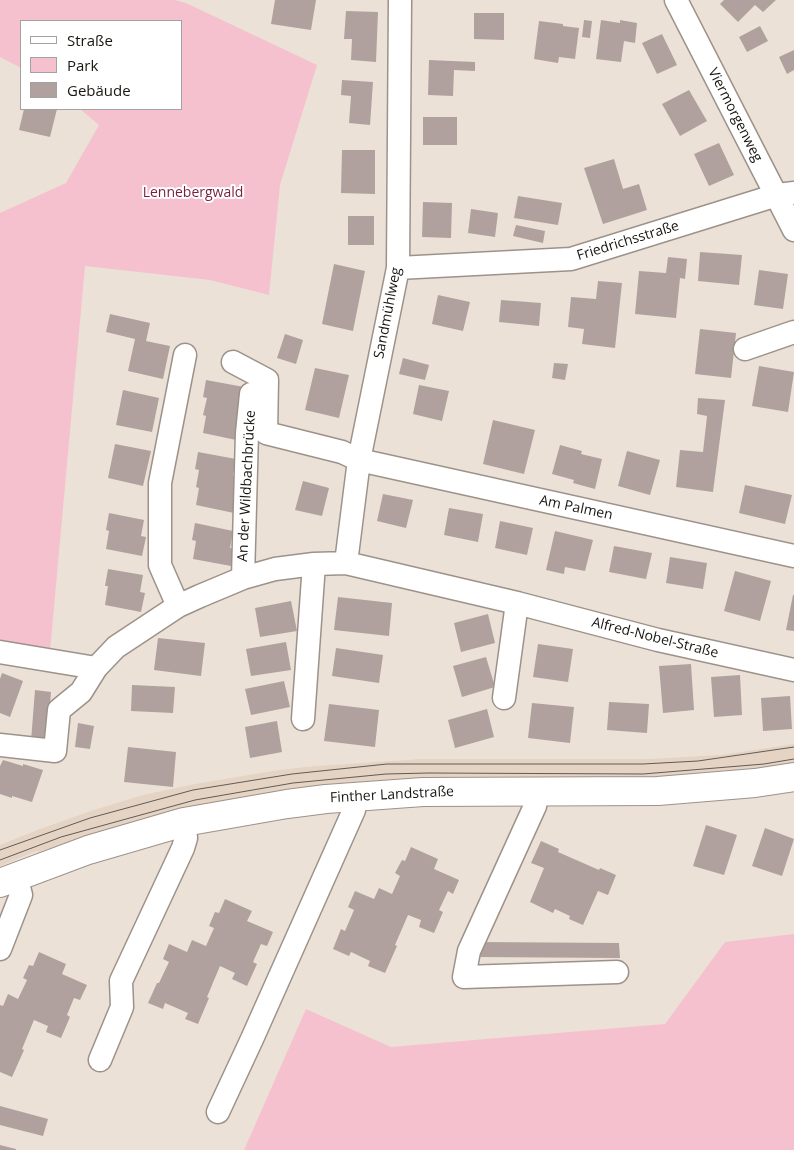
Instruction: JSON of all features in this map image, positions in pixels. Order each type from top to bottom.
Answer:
[{"type":"main road","name":"Finther Landstraße","points":[[8,880],[88,850],[184,822],[288,804],[355,796],[423,792],[658,791],[755,783],[794,777]]},
{"type":"street","name":"Sandmühlweg","points":[[346,563],[359,460],[398,268],[400,0]]},
{"type":"street","name":"Viermorgenweg","points":[[676,0],[785,194],[794,230]]},
{"type":"street","name":"Friedrichsstraße","points":[[398,268],[571,259],[785,194]]},
{"type":"street","points":[[745,349],[794,332]]},
{"type":"street","points":[[178,606],[160,565],[160,483],[186,355]]},
{"type":"street","name":"Am Palmen","points":[[233,362],[267,380],[266,433],[342,452],[359,460],[794,556]]},
{"type":"street","name":"An der Wildbachbrücke","points":[[243,578],[247,433],[252,394]]},
{"type":"street","name":"Alfred-Nobel-Straße","points":[[0,745],[55,751],[59,710],[81,692],[96,668],[116,647],[178,606],[243,578],[275,569],[314,564],[346,563],[517,603],[658,640],[794,670]]},
{"type":"street","points":[[303,719],[314,564]]},
{"type":"street","points":[[504,698],[517,603]]},
{"type":"street","points":[[0,652],[96,668]]},
{"type":"street","points":[[538,792],[534,806],[469,951],[464,968],[464,977],[617,972]]},
{"type":"street","points":[[218,1112],[354,810],[355,796]]},
{"type":"street","points":[[100,1060],[122,1007],[121,981],[183,848],[186,838],[184,822]]},
{"type":"street","points":[[0,949],[21,895],[8,880]]},
{"type":"shaded area","points":[[794,744],[794,764],[753,771],[667,778],[408,779],[328,784],[211,804],[115,827],[39,852],[36,851],[0,866],[0,845],[94,810],[143,795],[273,771],[422,759],[650,759],[721,755]]},
{"type":"green space","name":"Lennebergwald","points":[[0,0],[175,0],[186,3],[317,65],[280,185],[269,295],[210,280],[85,266],[50,651],[0,644],[0,213],[66,183],[99,125],[81,110],[182,110],[182,20],[20,20],[20,67],[0,57]]},
{"type":"green space","points":[[794,934],[794,1150],[244,1150],[306,1009],[391,1047],[665,1024],[725,942]]},
{"type":"building","points":[[275,0],[316,0],[311,30],[271,24]]},
{"type":"building","points":[[724,0],[776,0],[763,12],[755,5],[738,22],[720,4]]},
{"type":"building","points":[[346,11],[378,12],[376,62],[351,60],[352,39],[344,39]]},
{"type":"building","points":[[474,13],[504,13],[504,40],[474,39]]},
{"type":"building","points":[[584,20],[592,21],[590,38],[582,37]]},
{"type":"building","points":[[601,20],[620,23],[620,20],[637,23],[635,43],[624,41],[621,62],[596,59]]},
{"type":"building","points":[[539,21],[579,28],[575,59],[559,57],[558,63],[534,59]]},
{"type":"building","points":[[760,26],[768,41],[747,52],[739,37]]},
{"type":"building","points":[[662,34],[677,65],[657,74],[642,43]]},
{"type":"building","points":[[794,50],[794,70],[787,74],[779,57]]},
{"type":"building","points":[[429,60],[475,62],[475,71],[454,70],[453,96],[428,95]]},
{"type":"building","points":[[342,80],[373,82],[370,125],[349,123],[351,96],[341,95]]},
{"type":"building","points":[[689,90],[707,121],[680,136],[662,104]]},
{"type":"building","points":[[24,110],[57,110],[50,137],[19,130]]},
{"type":"building","points":[[423,117],[457,117],[457,145],[423,145]]},
{"type":"building","points":[[719,143],[734,175],[709,186],[694,154]]},
{"type":"building","points":[[342,150],[375,150],[375,194],[341,193]]},
{"type":"building","points":[[614,159],[623,189],[639,184],[647,210],[603,224],[584,168]]},
{"type":"building","points":[[518,196],[562,203],[558,225],[514,218]]},
{"type":"building","points":[[423,202],[452,203],[451,238],[422,237]]},
{"type":"building","points":[[471,209],[498,213],[495,237],[468,233]]},
{"type":"building","points":[[348,216],[374,216],[374,245],[348,245]]},
{"type":"building","points":[[516,225],[545,231],[543,243],[513,236]]},
{"type":"building","points":[[700,252],[742,255],[739,285],[698,281]]},
{"type":"building","points":[[668,257],[687,259],[685,279],[680,278],[676,318],[635,314],[639,271],[666,273]]},
{"type":"building","points":[[334,264],[365,271],[353,331],[322,324]]},
{"type":"building","points":[[759,270],[788,274],[783,309],[754,305]]},
{"type":"building","points":[[598,281],[622,283],[615,348],[582,344],[584,329],[568,327],[571,297],[596,299]]},
{"type":"building","points":[[438,295],[470,302],[463,331],[432,324]]},
{"type":"building","points":[[501,300],[541,303],[539,326],[499,322]]},
{"type":"building","points":[[110,314],[150,323],[146,341],[170,346],[163,379],[128,371],[135,339],[106,332]]},
{"type":"building","points":[[700,329],[736,333],[731,378],[695,374]]},
{"type":"building","points":[[285,334],[303,340],[296,364],[277,358]]},
{"type":"building","points":[[403,358],[429,365],[425,380],[399,374]]},
{"type":"building","points":[[554,363],[568,364],[565,380],[552,378]]},
{"type":"building","points":[[759,366],[794,372],[788,412],[752,406]]},
{"type":"building","points":[[315,368],[349,375],[339,418],[305,410]]},
{"type":"building","points":[[206,380],[244,387],[241,441],[203,433],[206,416],[203,415],[207,398],[203,397]]},
{"type":"building","points":[[419,385],[449,391],[442,421],[413,414]]},
{"type":"building","points":[[123,390],[159,398],[152,432],[116,425]]},
{"type":"building","points":[[698,398],[725,400],[713,492],[676,487],[680,450],[703,452],[707,416],[697,414]]},
{"type":"building","points":[[493,420],[535,430],[524,474],[483,464]]},
{"type":"building","points":[[115,444],[151,451],[143,486],[108,478]]},
{"type":"building","points":[[560,445],[582,451],[581,454],[602,459],[595,489],[573,483],[574,480],[552,474]]},
{"type":"building","points":[[627,451],[660,460],[650,495],[618,486]]},
{"type":"building","points":[[198,452],[236,459],[233,476],[237,477],[234,495],[237,496],[234,513],[196,505],[199,488],[196,487],[199,470],[195,469]]},
{"type":"building","points":[[303,481],[329,488],[322,516],[295,510]]},
{"type":"building","points":[[745,485],[792,495],[785,524],[739,513]]},
{"type":"building","points":[[383,494],[413,500],[406,528],[377,521]]},
{"type":"building","points":[[449,508],[483,514],[478,542],[444,535]]},
{"type":"building","points":[[109,513],[144,520],[141,536],[146,537],[142,556],[106,549],[109,531],[106,530]]},
{"type":"building","points":[[500,521],[533,528],[527,555],[495,548]]},
{"type":"building","points":[[195,523],[233,531],[230,548],[234,549],[231,566],[193,559],[196,541],[192,540]]},
{"type":"building","points":[[555,531],[593,540],[585,571],[565,567],[564,574],[546,570]]},
{"type":"building","points":[[614,546],[652,553],[646,579],[609,572]]},
{"type":"building","points":[[670,557],[707,563],[703,589],[666,583]]},
{"type":"building","points":[[108,569],[143,575],[140,592],[145,593],[141,612],[105,605],[108,586],[105,586]]},
{"type":"building","points":[[735,571],[771,581],[760,621],[724,611]]},
{"type":"building","points":[[794,595],[794,631],[786,630]]},
{"type":"building","points":[[338,597],[392,603],[389,636],[334,630]]},
{"type":"building","points":[[291,601],[297,631],[260,637],[255,608]]},
{"type":"building","points":[[488,614],[495,643],[461,652],[454,623]]},
{"type":"building","points":[[158,638],[205,643],[201,676],[154,670]]},
{"type":"building","points":[[286,642],[291,670],[251,676],[246,649]]},
{"type":"building","points":[[538,644],[573,649],[568,682],[533,677]]},
{"type":"building","points":[[336,648],[383,655],[379,683],[332,676]]},
{"type":"building","points":[[486,657],[495,687],[462,697],[453,666]]},
{"type":"building","points":[[691,664],[694,710],[663,713],[659,666]]},
{"type":"building","points":[[2,673],[23,681],[10,717],[0,713],[0,679]]},
{"type":"building","points":[[740,675],[742,715],[714,717],[711,677]]},
{"type":"building","points":[[284,681],[290,707],[251,715],[245,689]]},
{"type":"building","points":[[132,685],[175,687],[173,713],[131,711]]},
{"type":"building","points":[[35,690],[51,692],[47,742],[31,741]]},
{"type":"building","points":[[790,696],[792,729],[763,731],[761,698]]},
{"type":"building","points":[[609,702],[649,704],[647,733],[607,730]]},
{"type":"building","points":[[532,703],[574,707],[570,743],[528,738]]},
{"type":"building","points":[[329,704],[379,710],[375,747],[324,741]]},
{"type":"building","points":[[487,709],[494,737],[455,748],[448,720]]},
{"type":"building","points":[[277,721],[282,752],[250,758],[245,727]]},
{"type":"building","points":[[78,723],[94,726],[90,749],[75,747]]},
{"type":"building","points":[[128,747],[176,752],[173,787],[124,782]]},
{"type":"building","points":[[3,760],[43,770],[32,802],[0,794],[0,766]]},
{"type":"building","points":[[706,825],[737,835],[724,875],[693,866]]},
{"type":"building","points":[[765,828],[794,839],[782,876],[752,866]]},
{"type":"building","points":[[541,841],[559,849],[558,852],[599,870],[600,868],[616,875],[608,895],[598,891],[583,925],[569,919],[570,916],[555,909],[553,913],[530,902],[544,868],[531,863]]},
{"type":"building","points":[[411,847],[438,859],[434,869],[459,880],[453,894],[448,891],[439,910],[443,912],[434,933],[419,927],[421,920],[408,915],[385,973],[368,966],[370,961],[351,952],[349,956],[333,949],[341,929],[345,931],[354,910],[348,907],[355,891],[374,899],[379,888],[392,894],[400,876],[395,873],[402,860],[405,861]]},
{"type":"building","points":[[225,899],[252,911],[247,921],[273,932],[267,946],[261,944],[253,962],[257,964],[247,986],[232,979],[235,973],[220,966],[198,1024],[185,1019],[188,1013],[165,1003],[163,1009],[148,1003],[169,962],[163,959],[169,944],[187,952],[192,940],[206,946],[214,928],[209,926],[215,912],[219,913]]},
{"type":"building","points":[[477,942],[619,943],[620,958],[477,957]]},
{"type":"building","points":[[39,952],[66,964],[62,974],[87,985],[80,1000],[74,998],[67,1015],[70,1017],[61,1038],[46,1032],[48,1026],[34,1020],[12,1077],[0,1072],[0,1005],[3,1006],[8,994],[18,999],[27,980],[23,978],[29,965],[33,966]]},
{"type":"building","points":[[0,1106],[48,1119],[43,1136],[0,1125]]},
{"type":"building","points":[[0,1145],[16,1149],[16,1150],[0,1150]]},
{"type":"tram line","points":[[0,850],[90,818],[193,790],[292,774],[387,764],[643,764],[698,761],[794,747]]},
{"type":"tram line","points":[[0,860],[61,837],[195,800],[293,783],[386,774],[643,774],[764,764],[794,759]]}]
